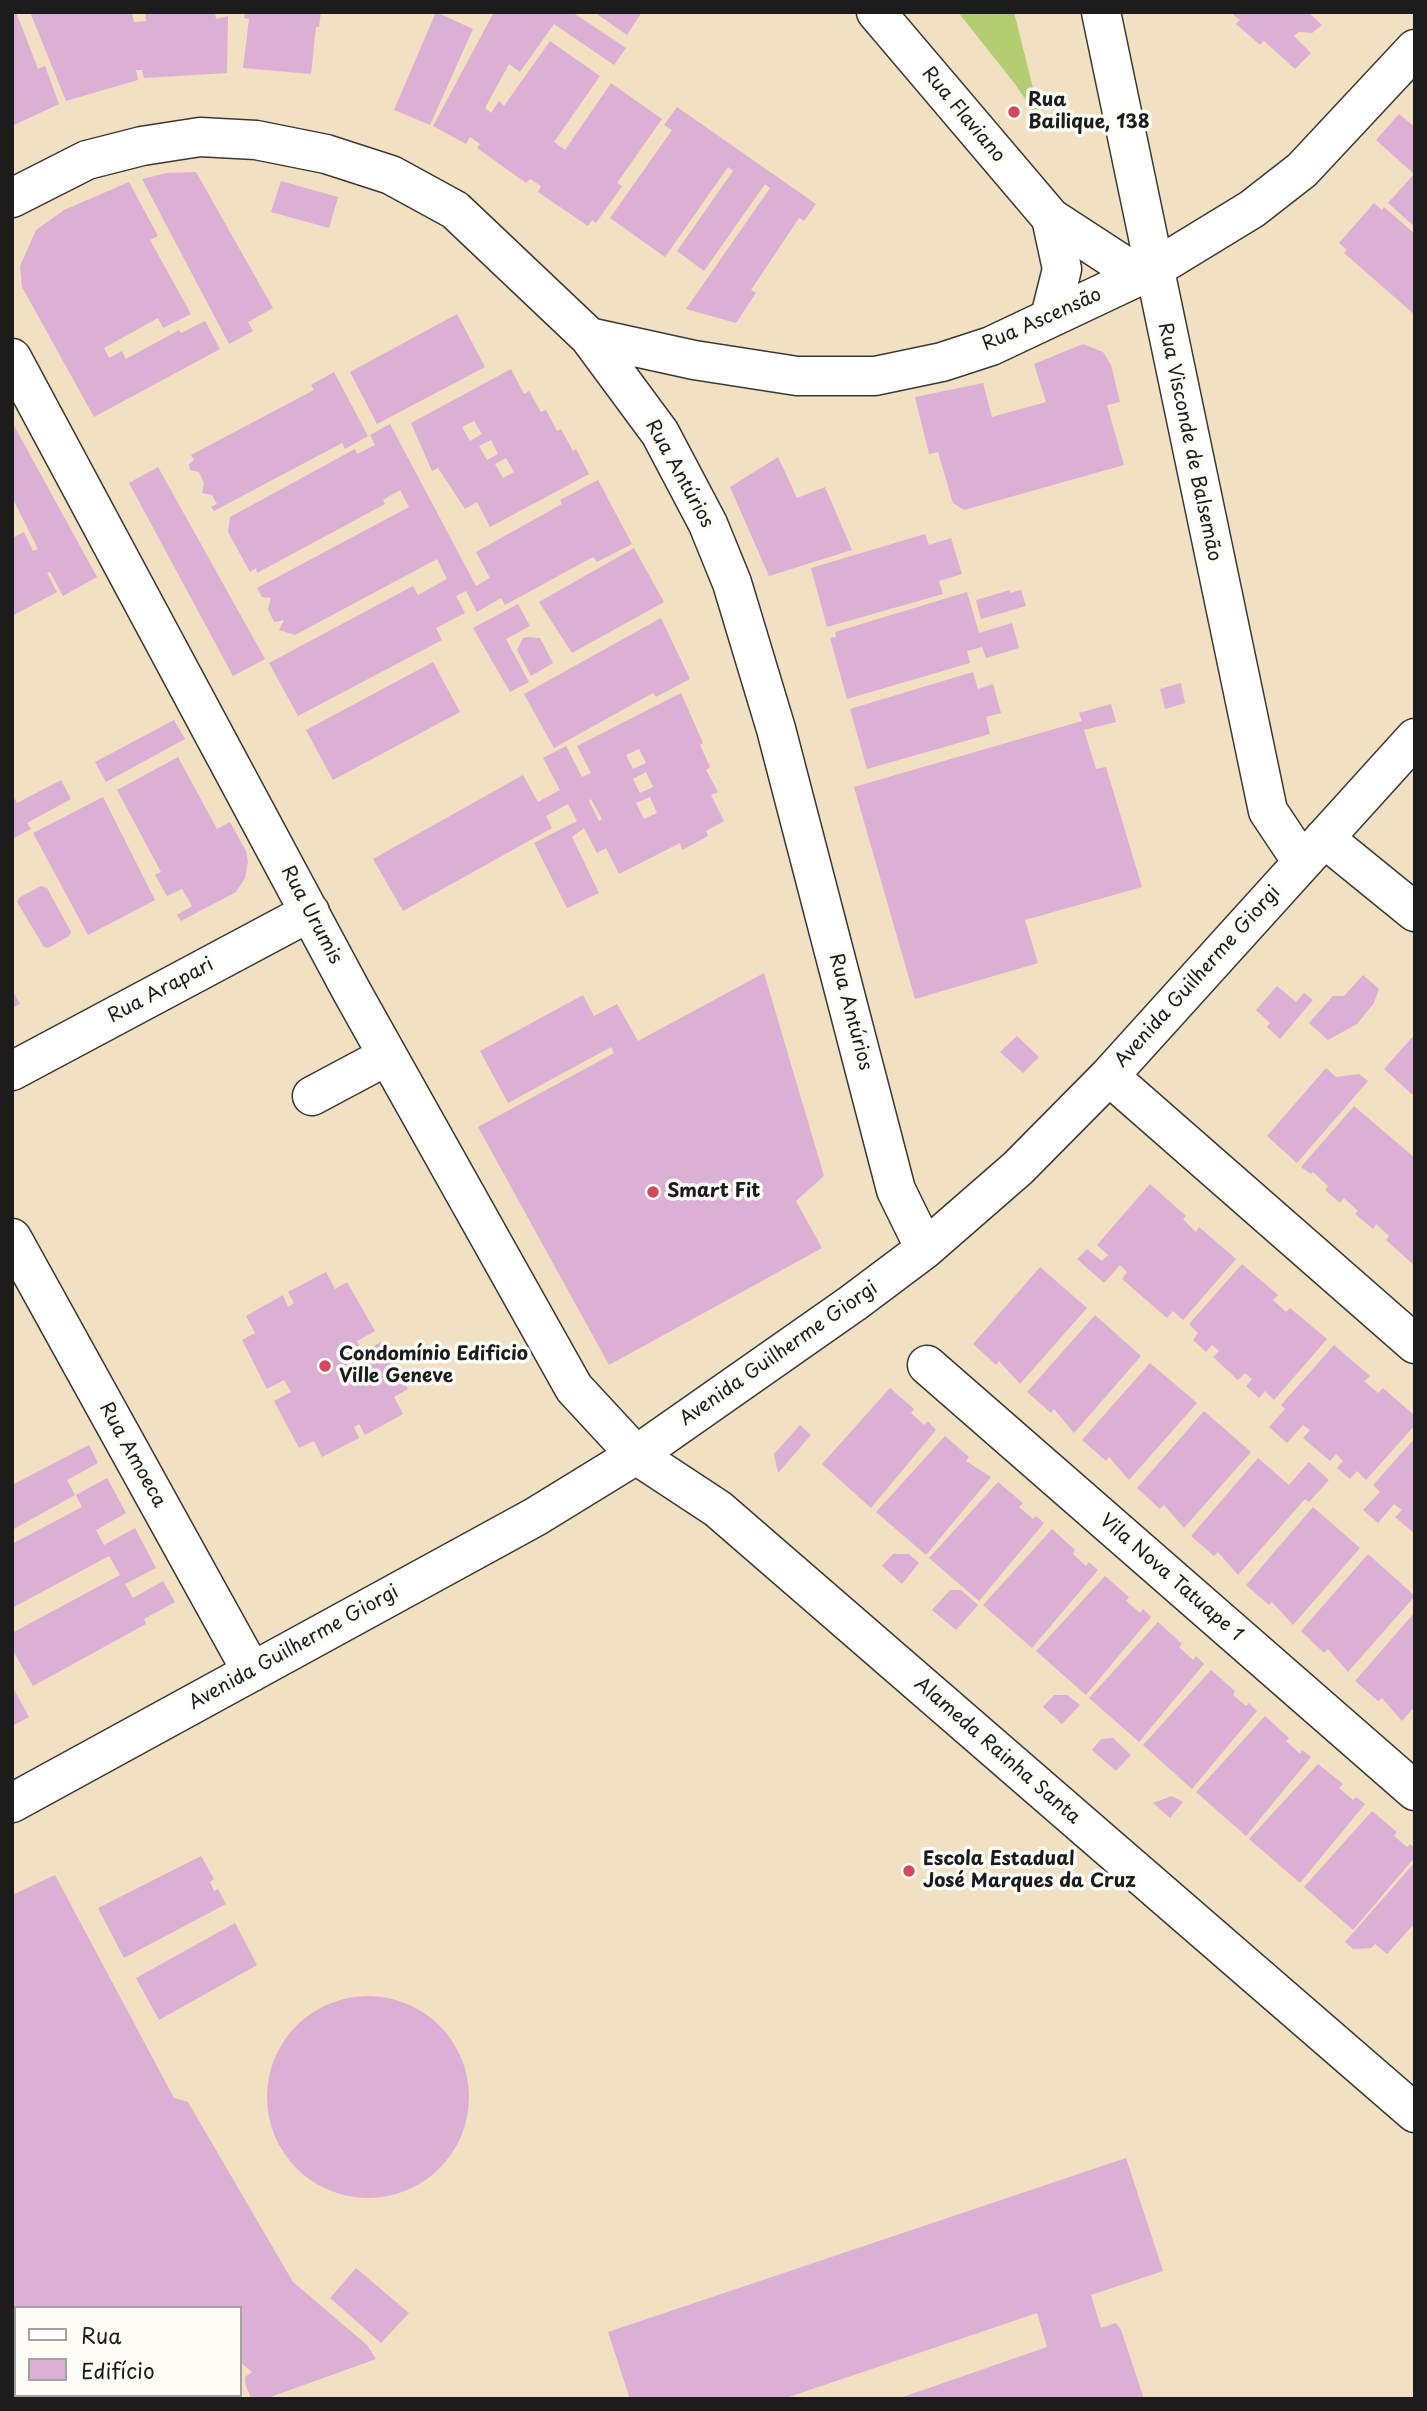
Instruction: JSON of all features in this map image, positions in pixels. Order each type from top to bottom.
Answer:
[{"type":"street","name":"Rua Flaviano","points":[[876,12],[1051,218],[1146,273]]},
{"type":"street","name":"Rua Visconde de Balsemão","points":[[1101,12],[1146,273],[1268,811],[1313,850],[1415,912]]},
{"type":"street","name":"Rua Ascensão","points":[[589,337],[694,360],[797,376],[875,376],[943,362],[991,346],[1146,273],[1252,209],[1302,170],[1415,49]]},
{"type":"street","name":"Rua Antúrios","points":[[12,198],[86,160],[142,146],[200,137],[256,140],[326,154],[391,175],[455,210],[589,337],[660,433],[708,524],[733,583],[776,729],[896,1190],[925,1249]]},
{"type":"street","name":"Rua Flaviano","points":[[1049,317],[1062,269],[1051,218]]},
{"type":"street","name":"Rua Urumis","points":[[12,358],[387,1056],[573,1388],[636,1455]]},
{"type":"street","name":"Avenida Guilherme Giorgi","points":[[12,1803],[535,1517],[636,1455],[853,1303],[925,1249],[1018,1168],[1109,1076],[1415,738]]},
{"type":"street","name":"Rua Arapari","points":[[12,1070],[310,912]]},
{"type":"street","points":[[312,1096],[387,1056]]},
{"type":"street","points":[[1109,1076],[1415,1343]]},
{"type":"street","name":"Rua Amoeca","points":[[12,1238],[252,1672]]},
{"type":"street","name":"Vila Nova Tatuape 1","points":[[927,1366],[1415,1791]]},
{"type":"street","name":"Alameda Rainha Santa","points":[[636,1455],[719,1509],[1415,2113]]},
{"type":"green space","points":[[958,12],[1014,12],[1042,124],[1015,84]]},
{"type":"building","points":[[12,12],[16,12],[38,69],[45,66],[59,104],[12,126]]},
{"type":"building","points":[[30,12],[132,12],[134,22],[146,21],[145,12],[215,12],[216,19],[228,16],[227,73],[144,78],[142,70],[136,70],[138,80],[66,101]]},
{"type":"building","points":[[245,12],[321,12],[319,27],[316,27],[311,74],[243,68],[249,19],[244,18]]},
{"type":"building","points":[[436,12],[473,29],[430,125],[394,110]]},
{"type":"building","points":[[494,12],[572,12],[626,48],[614,65],[554,24],[520,72],[509,64],[485,108],[491,113],[499,101],[504,106],[550,41],[600,76],[554,142],[565,150],[611,83],[662,119],[617,183],[622,186],[596,223],[592,220],[588,226],[538,192],[541,186],[530,179],[526,183],[477,148],[480,144],[470,137],[466,144],[433,126]]},
{"type":"building","points":[[594,12],[642,12],[627,35]]},
{"type":"building","points":[[1230,12],[1308,12],[1322,25],[1312,33],[1299,32],[1294,36],[1311,53],[1295,69],[1264,41],[1260,45],[1236,24],[1240,20]]},
{"type":"building","points":[[677,107],[816,204],[804,221],[799,218],[751,290],[756,293],[736,323],[686,309],[770,188],[765,184],[704,271],[677,251],[733,171],[728,167],[665,257],[610,218],[672,130],[664,125]]},
{"type":"building","points":[[1399,114],[1415,127],[1415,227],[1388,203],[1414,174],[1376,140]]},
{"type":"building","points":[[196,172],[273,308],[248,322],[253,331],[229,344],[142,179],[167,173]]},
{"type":"building","points":[[281,181],[338,197],[329,228],[271,212]]},
{"type":"building","points":[[129,182],[158,236],[150,240],[191,314],[163,328],[158,318],[104,348],[109,358],[122,351],[126,359],[179,330],[181,333],[205,321],[220,349],[94,417],[22,287],[20,266],[36,230],[64,210]]},
{"type":"building","points":[[1374,203],[1382,210],[1384,207],[1415,234],[1415,315],[1344,253],[1347,250],[1339,243]]},
{"type":"building","points":[[457,314],[485,367],[377,424],[350,372]]},
{"type":"building","points":[[1083,344],[1103,352],[1111,365],[1120,402],[1107,405],[1124,465],[964,510],[953,503],[938,452],[929,454],[915,397],[983,383],[992,417],[1046,402],[1034,364]]},
{"type":"building","points":[[511,369],[524,394],[529,391],[541,412],[546,410],[557,431],[561,429],[573,451],[576,449],[589,474],[490,527],[477,502],[465,509],[438,468],[432,471],[411,423]],"holes":[[[474,421],[482,434],[470,441],[462,427]],[[491,440],[498,454],[487,460],[479,446]],[[506,458],[514,472],[503,478],[495,464]]]},
{"type":"building","points":[[334,372],[368,436],[345,449],[342,443],[214,511],[211,507],[217,504],[212,495],[202,493],[204,483],[199,472],[190,470],[189,464],[194,460],[191,455],[314,390],[311,385]]},
{"type":"building","points":[[12,422],[97,577],[63,596],[50,572],[47,573],[57,592],[12,616],[12,538],[24,532],[33,551],[38,549],[12,497]]},
{"type":"building","points":[[390,424],[476,586],[490,578],[476,552],[562,504],[560,500],[598,480],[632,544],[597,562],[593,557],[505,605],[501,598],[477,612],[466,591],[456,596],[465,613],[436,628],[442,640],[298,716],[269,663],[413,586],[418,595],[447,579],[437,559],[295,635],[279,630],[284,620],[274,622],[268,609],[271,598],[262,597],[257,588],[409,507],[400,490],[383,500],[385,504],[257,573],[256,568],[250,572],[228,532],[230,517],[355,449],[357,454],[375,445],[370,435]]},
{"type":"building","points":[[778,457],[797,498],[825,487],[852,550],[769,576],[730,487]]},
{"type":"building","points":[[158,467],[265,659],[233,676],[129,483]]},
{"type":"building","points":[[925,534],[929,545],[951,538],[962,574],[939,581],[943,594],[827,627],[811,568]]},
{"type":"building","points":[[634,548],[664,602],[572,653],[539,602]]},
{"type":"building","points":[[1010,590],[1010,593],[1021,590],[1026,606],[981,619],[976,600]]},
{"type":"building","points":[[967,592],[979,633],[1012,623],[1019,648],[986,658],[982,647],[967,651],[970,663],[847,699],[830,638],[836,637],[835,632]]},
{"type":"building","points":[[518,604],[530,626],[506,639],[529,682],[510,692],[473,628]]},
{"type":"building","points":[[661,618],[690,679],[656,697],[653,693],[554,748],[524,694]]},
{"type":"building","points":[[523,638],[540,638],[553,663],[531,676],[517,650]]},
{"type":"building","points":[[433,662],[460,712],[333,780],[306,730]]},
{"type":"building","points":[[973,672],[978,689],[993,684],[1001,713],[986,717],[990,734],[867,769],[850,709]]},
{"type":"building","points":[[1181,683],[1185,703],[1165,709],[1160,689]]},
{"type":"building","points":[[681,693],[703,743],[700,745],[710,767],[706,770],[718,792],[711,795],[724,821],[706,831],[708,836],[682,850],[680,843],[619,874],[606,848],[597,853],[584,828],[572,837],[599,893],[567,908],[534,843],[577,821],[568,804],[546,816],[552,828],[403,911],[373,859],[523,775],[538,802],[560,790],[543,758],[566,746],[582,777],[591,773],[577,746]],"holes":[[[639,749],[646,763],[633,769],[626,755]],[[646,772],[653,787],[640,793],[633,779]],[[650,797],[657,813],[644,819],[636,803]],[[591,799],[602,819],[599,821],[589,801]]]},
{"type":"building","points":[[1111,704],[1116,722],[1084,730],[1096,769],[1106,767],[1142,887],[1025,920],[1038,963],[915,999],[854,787],[1082,721],[1079,713]]},
{"type":"building","points":[[174,720],[185,739],[106,782],[95,762]]},
{"type":"building","points":[[178,757],[217,829],[230,822],[246,851],[248,862],[245,878],[236,892],[181,921],[177,915],[192,906],[182,889],[167,896],[155,875],[161,872],[117,790]]},
{"type":"building","points":[[61,780],[71,799],[27,823],[31,829],[12,839],[12,794],[17,803]]},
{"type":"building","points":[[103,797],[155,900],[88,935],[33,833]]},
{"type":"building","points":[[41,886],[47,888],[71,932],[69,936],[48,948],[44,947],[17,902],[20,897]]},
{"type":"building","points":[[764,973],[824,1176],[796,1201],[822,1248],[609,1365],[478,1127],[614,1053],[611,1047],[508,1103],[480,1051],[583,995],[594,1016],[617,1004],[638,1041]]},
{"type":"building","points":[[1363,975],[1379,989],[1374,1003],[1357,1024],[1328,1040],[1309,1023],[1333,996],[1344,996]]},
{"type":"building","points":[[1277,986],[1296,1002],[1304,993],[1313,1000],[1280,1039],[1267,1027],[1270,1023],[1256,1010]]},
{"type":"building","points":[[12,990],[20,1004],[12,1008]]},
{"type":"building","points":[[1415,1034],[1415,1097],[1384,1069]]},
{"type":"building","points":[[1017,1036],[1039,1057],[1023,1073],[1000,1052]]},
{"type":"building","points":[[1326,1068],[1336,1077],[1359,1074],[1368,1081],[1297,1163],[1267,1136]]},
{"type":"building","points":[[1354,1106],[1415,1158],[1415,1266],[1386,1240],[1389,1236],[1376,1224],[1373,1229],[1355,1214],[1358,1211],[1344,1198],[1340,1203],[1325,1190],[1328,1186],[1313,1172],[1311,1174],[1301,1167]]},
{"type":"building","points":[[1150,1184],[1186,1216],[1183,1219],[1196,1232],[1199,1227],[1236,1259],[1183,1320],[1173,1311],[1167,1318],[1122,1279],[1127,1272],[1120,1265],[1104,1283],[1077,1259],[1087,1249],[1102,1261],[1108,1255],[1097,1245]]},
{"type":"building","points":[[1242,1264],[1278,1295],[1273,1300],[1286,1312],[1290,1308],[1327,1339],[1274,1400],[1265,1391],[1259,1398],[1246,1386],[1252,1379],[1245,1373],[1238,1380],[1213,1357],[1219,1351],[1212,1345],[1206,1352],[1193,1340],[1198,1333],[1189,1324]]},
{"type":"building","points":[[1040,1267],[1087,1308],[1020,1384],[999,1361],[996,1365],[973,1344]]},
{"type":"building","name":"Condomínio Edificio Ville Geneve","points":[[326,1272],[335,1289],[347,1282],[375,1331],[357,1341],[363,1352],[381,1342],[408,1389],[394,1397],[403,1414],[365,1435],[359,1424],[354,1427],[359,1438],[322,1457],[314,1441],[299,1448],[274,1401],[291,1392],[284,1380],[267,1389],[242,1340],[255,1333],[246,1316],[283,1295],[288,1307],[294,1303],[288,1292]]},
{"type":"building","points":[[1095,1315],[1141,1356],[1074,1433],[1054,1409],[1051,1413],[1027,1392]]},
{"type":"building","points":[[1334,1345],[1370,1376],[1364,1381],[1378,1393],[1383,1388],[1415,1416],[1415,1425],[1366,1480],[1357,1471],[1350,1479],[1337,1468],[1343,1461],[1336,1454],[1330,1461],[1303,1438],[1310,1430],[1303,1425],[1287,1443],[1269,1427],[1285,1409],[1281,1405]]},
{"type":"building","points":[[1150,1363],[1197,1403],[1129,1480],[1109,1457],[1106,1461],[1082,1440]]},
{"type":"building","points":[[890,1388],[914,1409],[911,1413],[924,1425],[928,1421],[936,1430],[871,1508],[822,1464]]},
{"type":"building","points":[[1204,1411],[1251,1452],[1184,1528],[1164,1505],[1160,1509],[1137,1488]]},
{"type":"building","points":[[800,1425],[811,1435],[778,1473],[774,1454]]},
{"type":"building","points":[[945,1436],[969,1457],[966,1461],[991,1477],[926,1555],[876,1512]]},
{"type":"building","points":[[1415,1438],[1415,1534],[1395,1517],[1402,1510],[1394,1504],[1378,1523],[1363,1510],[1380,1492],[1373,1485]]},
{"type":"building","points":[[89,1445],[98,1463],[67,1480],[75,1495],[12,1530],[12,1485]]},
{"type":"building","points":[[1258,1458],[1289,1485],[1309,1462],[1329,1480],[1309,1502],[1305,1499],[1238,1575],[1218,1552],[1214,1556],[1191,1536]]},
{"type":"building","points":[[107,1478],[126,1513],[96,1530],[104,1545],[135,1528],[156,1568],[125,1584],[133,1598],[163,1581],[175,1602],[144,1619],[146,1624],[33,1686],[12,1649],[12,1633],[120,1575],[109,1556],[12,1608],[12,1544],[82,1507],[76,1495]]},
{"type":"building","points":[[998,1482],[1023,1503],[1019,1507],[1033,1519],[1036,1516],[1044,1523],[979,1601],[929,1558]]},
{"type":"building","points":[[1313,1507],[1360,1548],[1293,1625],[1272,1602],[1269,1605],[1246,1585]]},
{"type":"building","points":[[1052,1529],[1075,1550],[1073,1554],[1086,1566],[1089,1562],[1098,1570],[1032,1648],[983,1605]]},
{"type":"building","points":[[893,1554],[909,1554],[919,1563],[902,1584],[882,1566]]},
{"type":"building","points":[[1368,1554],[1415,1596],[1348,1672],[1328,1649],[1324,1653],[1301,1631]]},
{"type":"building","points":[[1105,1576],[1129,1597],[1126,1601],[1140,1613],[1143,1609],[1151,1617],[1086,1695],[1036,1651]]},
{"type":"building","points":[[950,1590],[961,1590],[978,1605],[956,1630],[932,1610]]},
{"type":"building","points":[[1415,1612],[1415,1706],[1402,1721],[1382,1698],[1378,1701],[1355,1681]]},
{"type":"building","points":[[1158,1622],[1182,1644],[1179,1647],[1193,1660],[1196,1656],[1204,1664],[1139,1742],[1089,1698]]},
{"type":"building","points":[[1211,1670],[1235,1691],[1233,1695],[1246,1706],[1249,1703],[1257,1711],[1192,1789],[1143,1745]]},
{"type":"building","points":[[12,1686],[29,1717],[12,1726]]},
{"type":"building","points":[[1054,1695],[1067,1695],[1080,1705],[1062,1724],[1043,1707]]},
{"type":"building","points":[[1265,1716],[1289,1738],[1286,1741],[1300,1754],[1302,1750],[1311,1757],[1246,1836],[1196,1792]]},
{"type":"building","points":[[1113,1738],[1131,1755],[1116,1771],[1092,1750],[1101,1739]]},
{"type":"building","points":[[1318,1764],[1343,1784],[1339,1788],[1353,1800],[1356,1797],[1365,1804],[1300,1883],[1249,1839]]},
{"type":"building","points":[[1172,1796],[1183,1802],[1170,1818],[1153,1803]]},
{"type":"building","points":[[1372,1811],[1397,1832],[1394,1836],[1407,1847],[1410,1844],[1415,1848],[1415,1857],[1353,1930],[1304,1887]]},
{"type":"building","points":[[201,1856],[214,1879],[210,1882],[214,1891],[218,1889],[226,1904],[124,1958],[98,1908]]},
{"type":"building","points":[[1415,1862],[1415,1923],[1387,1954],[1375,1944],[1371,1948],[1353,1949],[1345,1942]]},
{"type":"building","points":[[55,1875],[174,2098],[188,2102],[293,2282],[367,2345],[376,2359],[265,2399],[251,2399],[245,2377],[252,2372],[242,2364],[242,2306],[14,2306],[14,2377],[12,1895]]},
{"type":"building","points":[[235,1923],[257,1965],[159,2020],[136,1978]]},
{"type":"building","points":[[368,1996],[407,2004],[424,2013],[439,2026],[452,2041],[461,2058],[469,2097],[461,2136],[452,2153],[439,2168],[424,2181],[407,2190],[368,2198],[329,2190],[312,2181],[297,2168],[284,2153],[275,2136],[267,2097],[275,2058],[284,2041],[297,2026],[312,2013],[329,2004]]},
{"type":"building","points":[[1126,2158],[1163,2271],[1091,2295],[1101,2328],[1116,2323],[1121,2330],[1144,2399],[897,2399],[1047,2347],[1037,2313],[783,2399],[630,2399],[608,2332]]},
{"type":"building","points":[[356,2268],[409,2313],[381,2343],[330,2298]]},
{"type":"building","points":[[22,2397],[201,2397],[195,2399]]},
{"type":"place","name":"Rua Bailique, 138","points":[[1014,112]]},
{"type":"place","name":"Smart Fit","points":[[653,1192]]},
{"type":"place","name":"Condomínio Edificio Ville Geneve","points":[[325,1366]]},
{"type":"place","name":"Escola Estadual José Marques da Cruz","points":[[909,1871]]}]
